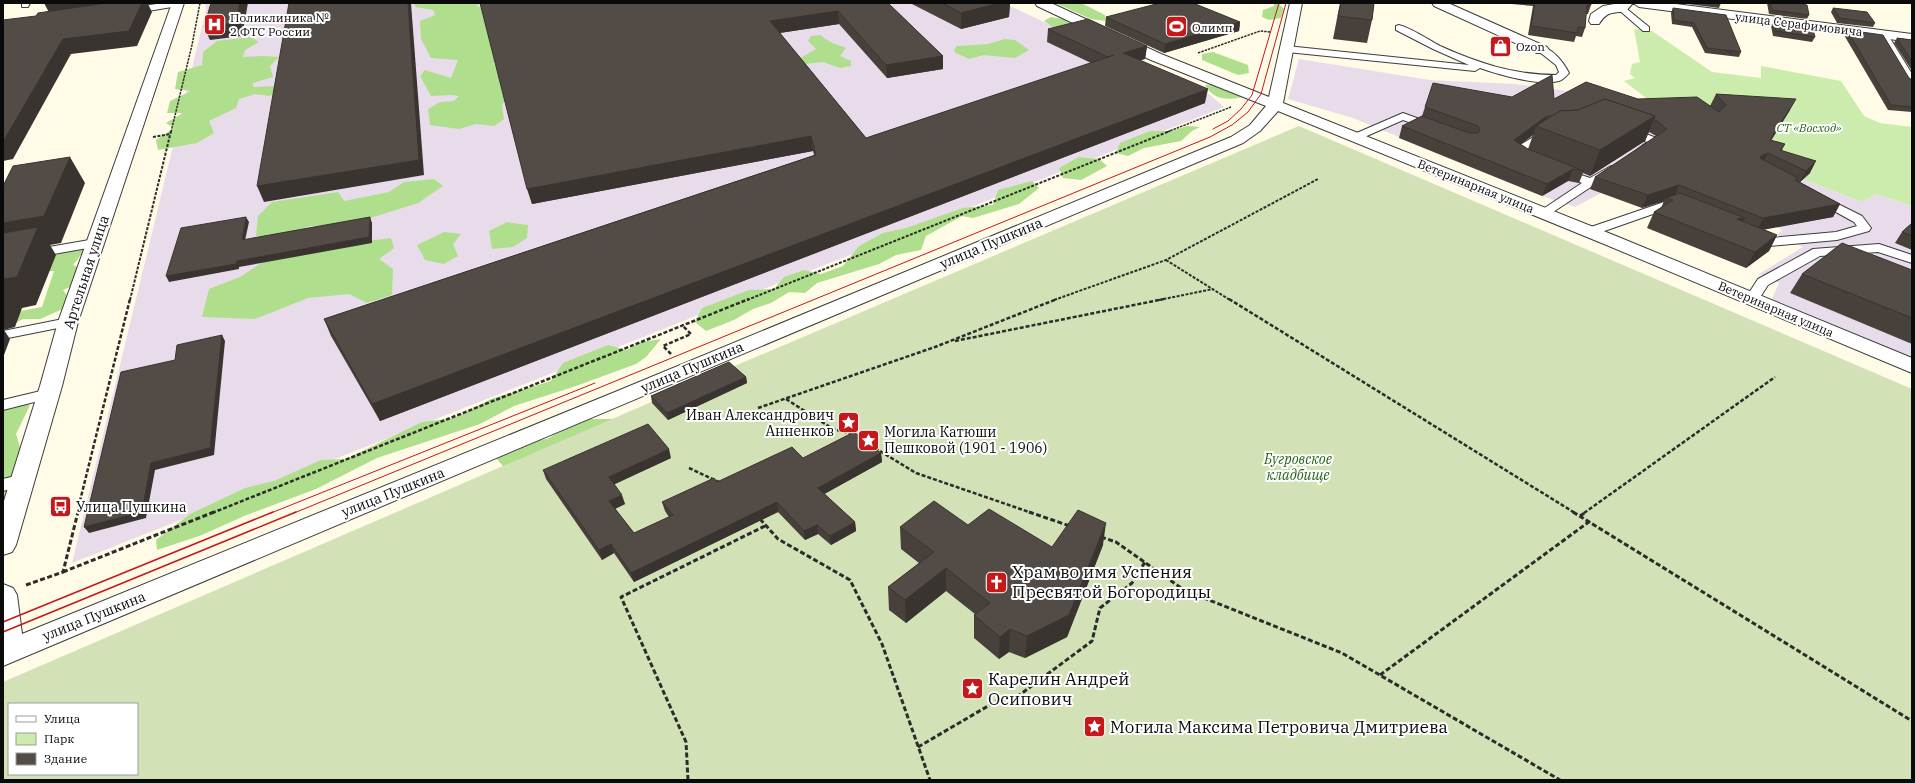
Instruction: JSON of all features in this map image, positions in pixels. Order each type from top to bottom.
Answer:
[{"type":"street","name":"Артельная улица","points":[[3,545],[49,394],[68,322],[178,3]]},
{"type":"street","name":"Ветеринарная улица","points":[[1041,3],[1156,57],[1589,232],[1694,272],[1752,299],[1912,366]]},
{"type":"street","name":"улица Пушкина","points":[[6,652],[1237,140],[1255,128],[1275,105],[1296,3]]},
{"type":"street","points":[[1438,3],[1542,50]]},
{"type":"street","name":"улица Серафимовича","points":[[1639,3],[1912,38]]},
{"type":"street","points":[[1595,22],[1595,17],[1607,9],[1624,5]]},
{"type":"street","points":[[6,652],[13,591]]},
{"type":"lane","points":[[125,12],[178,3]]},
{"type":"lane","points":[[1624,5],[1646,29]]},
{"type":"lane","points":[[1399,28],[1455,56],[1490,70]]},
{"type":"lane","points":[[1884,34],[1912,82]]},
{"type":"lane","points":[[1287,49],[1416,64],[1490,70],[1542,79],[1558,78],[1564,73],[1560,64],[1542,50]]},
{"type":"lane","points":[[1356,137],[1403,116],[1440,130]]},
{"type":"lane","points":[[1543,213],[1655,141],[1647,136],[1617,126]]},
{"type":"lane","points":[[1535,161],[1516,152],[1548,131],[1556,132]]},
{"type":"lane","points":[[1549,166],[1591,182]]},
{"type":"lane","points":[[1742,231],[1770,242],[1838,236],[1866,228],[1858,219],[1810,194]]},
{"type":"lane","points":[[1589,232],[1673,203],[1694,211]]},
{"type":"lane","points":[[3,259],[95,243]]},
{"type":"lane","points":[[1752,299],[1763,282],[1817,252],[1879,248],[1912,260]]},
{"type":"lane","points":[[3,335],[68,322]]},
{"type":"lane","points":[[3,405],[49,394]]},
{"type":"lane","points":[[3,485],[23,480]]},
{"type":"path","points":[[63,572],[192,45],[200,3]]},
{"type":"path","points":[[1198,53],[1260,31],[1290,34]]},
{"type":"path","points":[[13,591],[1235,105]]},
{"type":"path","points":[[149,138],[170,134]]},
{"type":"path","points":[[758,408],[948,342],[1045,303],[1166,260],[1318,179]]},
{"type":"path","points":[[1166,260],[1912,721]]},
{"type":"path","points":[[948,342],[1213,288]]},
{"type":"path","points":[[682,325],[691,334],[663,346],[687,369]]},
{"type":"path","points":[[1580,516],[1775,377]]},
{"type":"path","points":[[786,399],[833,429],[851,433],[858,437]]},
{"type":"path","points":[[871,445],[916,473],[1072,527]]},
{"type":"path","points":[[689,468],[722,483],[727,488]]},
{"type":"path","points":[[755,515],[767,525],[778,539],[850,580],[882,644],[930,780]]},
{"type":"path","points":[[1380,675],[1590,521]]},
{"type":"path","points":[[688,780],[686,742],[621,597],[767,525]]},
{"type":"path","points":[[1094,534],[1116,542],[1184,590],[1342,653],[1560,780]]},
{"type":"path","points":[[918,747],[1000,698],[1014,699],[1092,641],[1100,608],[1132,583],[1145,562]]},
{"type":"shaded area","points":[[205,3],[1004,3],[1103,50],[1209,94],[1224,107],[72,563],[206,10]]},
{"type":"shaded area","points":[[1299,59],[1430,80],[1516,84],[1581,93],[1862,202],[1876,194],[1912,206],[1912,358],[1771,301],[1779,283],[1759,274],[1803,247],[1777,235],[1782,230],[1694,186],[1601,193],[1575,207],[1542,196],[1353,118],[1288,99]]},
{"type":"green space","points":[[415,3],[478,3],[477,6],[491,14],[503,56],[493,64],[505,72],[511,93],[502,105],[504,119],[494,126],[476,124],[459,129],[430,125],[428,109],[440,102],[454,101],[459,96],[431,96],[420,76],[425,70],[451,78],[458,60],[431,58],[421,39],[420,21],[435,15],[433,10],[415,7]]},
{"type":"green space","points":[[1055,3],[1081,3],[1105,15],[1106,21],[1091,19]]},
{"type":"green space","points":[[1274,3],[1278,3],[1284,9],[1281,18],[1269,20],[1262,17],[1263,10],[1274,6]]},
{"type":"green space","points":[[1051,17],[1063,19],[1084,31],[1066,36],[1044,21]]},
{"type":"green space","name":"СТ «Восход»","points":[[1634,29],[1652,31],[1712,72],[1761,78],[1761,66],[1841,81],[1864,116],[1880,123],[1912,127],[1912,206],[1876,194],[1862,202],[1734,153],[1659,108],[1624,81],[1635,78],[1630,74],[1632,64],[1640,62]]},
{"type":"green space","points":[[821,35],[830,42],[846,48],[840,56],[851,61],[851,66],[840,68],[823,62],[806,64],[799,59],[816,49],[808,41],[811,36]]},
{"type":"green space","points":[[251,37],[259,42],[245,50],[243,57],[279,57],[270,66],[273,77],[253,83],[253,87],[275,86],[278,90],[270,96],[255,94],[239,99],[236,108],[209,121],[214,133],[197,143],[158,150],[156,140],[174,128],[166,123],[183,113],[167,113],[170,101],[191,91],[175,89],[178,72],[202,65],[203,52],[217,41]]},
{"type":"green space","points":[[1005,39],[1015,40],[1029,50],[1015,58],[984,55],[969,59],[954,52],[956,46],[988,44]]},
{"type":"green space","points":[[1213,52],[1248,65],[1249,73],[1238,75],[1202,60],[1202,54]]},
{"type":"green space","points":[[1226,82],[1247,96],[1229,99],[1218,97],[1209,91],[1205,85]]},
{"type":"green space","points":[[1187,126],[1200,127],[1192,131],[1181,141],[1144,148],[1128,156],[1116,153],[1120,143],[1150,131],[1172,131]]},
{"type":"green space","name":"Бугровское кладбище","points":[[1299,126],[1912,389],[1912,780],[3,780],[3,682],[730,368]]},
{"type":"green space","points":[[1079,157],[1099,159],[1107,166],[1081,180],[1063,178],[1059,168]]},
{"type":"green space","points":[[434,179],[443,186],[418,203],[348,225],[310,226],[285,236],[256,236],[258,216],[272,202],[338,192],[344,201],[389,192],[404,182]]},
{"type":"green space","points":[[1032,181],[1039,188],[1019,204],[973,218],[962,216],[926,236],[921,250],[896,255],[879,264],[817,283],[805,293],[789,292],[771,303],[753,309],[734,320],[706,331],[695,322],[702,308],[749,290],[774,289],[784,277],[804,270],[821,274],[843,266],[859,246],[883,233],[906,228],[963,208],[993,205],[998,190]]},
{"type":"green space","points":[[507,222],[528,225],[527,238],[513,247],[492,249],[489,231]]},
{"type":"green space","points":[[444,232],[461,234],[453,244],[458,256],[444,264],[425,260],[417,245]]},
{"type":"green space","points":[[391,238],[394,248],[379,259],[393,269],[392,295],[367,303],[349,294],[308,298],[255,319],[202,317],[209,289],[240,277],[272,256],[343,244]]},
{"type":"green space","points":[[81,247],[84,251],[73,265],[91,273],[89,279],[63,290],[69,298],[65,308],[40,319],[23,319],[3,329],[7,309],[21,311],[42,307],[54,271],[11,272],[3,265]]},
{"type":"green space","points":[[661,339],[646,357],[636,364],[576,386],[514,406],[480,424],[377,458],[316,489],[244,516],[202,535],[157,550],[156,540],[190,514],[245,488],[274,481],[321,460],[346,459],[422,422],[454,418],[491,399],[551,381],[563,363],[608,345],[627,350],[641,342]]},
{"type":"green space","points":[[3,404],[30,405],[16,434],[24,460],[15,490],[3,499]]},
{"type":"green space","points":[[583,419],[628,419],[508,472],[496,458],[524,442],[547,439]]},
{"type":"building","points":[[106,3],[142,3],[129,31],[63,39],[3,142],[3,20],[36,16],[38,13]]},
{"type":"building","points":[[211,3],[240,3],[236,23],[204,27]]},
{"type":"building","points":[[289,3],[408,3],[419,160],[257,186]]},
{"type":"building","points":[[480,3],[888,3],[943,56],[886,65],[838,11],[770,21],[866,138],[1114,55],[1108,57],[1048,29],[1088,19],[1147,46],[1123,53],[1208,89],[372,404],[324,319],[816,155],[811,136],[527,189]]},
{"type":"building","points":[[942,3],[1000,3],[961,13]]},
{"type":"building","name":"Олимп","points":[[1160,3],[1193,3],[1240,22],[1165,44],[1106,17]]},
{"type":"building","points":[[1341,3],[1374,3],[1372,20],[1338,16]]},
{"type":"building","points":[[1535,3],[1591,3],[1591,5],[1587,5],[1585,28],[1578,27],[1577,33],[1531,26]]},
{"type":"building","points":[[1770,3],[1800,3],[1807,5],[1809,15],[1772,10]]},
{"type":"building","points":[[1673,8],[1726,15],[1741,52],[1707,48],[1694,23],[1674,20]]},
{"type":"building","points":[[1833,8],[1867,12],[1875,23],[1840,18]]},
{"type":"building","points":[[1774,21],[1812,26],[1815,37],[1776,31]]},
{"type":"building","points":[[1847,30],[1883,35],[1909,78],[1912,80],[1912,107],[1891,105]]},
{"type":"building","points":[[1897,38],[1912,40],[1912,62]]},
{"type":"building","points":[[1552,75],[1554,99],[1586,82],[1638,99],[1697,97],[1719,112],[1726,105],[1716,94],[1796,99],[1770,140],[1785,144],[1780,150],[1816,161],[1806,171],[1768,153],[1760,158],[1798,178],[1795,180],[1840,204],[1763,218],[1679,185],[1648,195],[1595,177],[1667,129],[1654,120],[1655,116],[1605,99],[1578,110],[1560,111],[1552,116],[1547,116],[1514,140],[1528,149],[1584,171],[1573,169],[1547,184],[1402,126],[1422,116],[1469,133],[1478,133],[1480,130],[1478,126],[1425,107],[1433,83],[1512,97]]},
{"type":"building","points":[[1605,99],[1655,116],[1600,150],[1536,126],[1560,111],[1578,110]]},
{"type":"building","points":[[70,157],[44,216],[3,223],[3,186],[13,166]]},
{"type":"building","points":[[1680,193],[1745,218],[1737,219],[1777,235],[1755,252],[1654,212],[1673,200],[1666,198]]},
{"type":"building","points":[[246,217],[242,240],[370,217],[369,237],[237,261],[236,264],[166,276],[181,228]]},
{"type":"building","points":[[1912,223],[1912,236],[1902,232]]},
{"type":"building","points":[[38,227],[17,277],[3,279],[3,233]]},
{"type":"building","points":[[1842,243],[1912,270],[1912,318],[1802,274]]},
{"type":"building","points":[[222,335],[210,448],[151,463],[142,512],[84,527],[121,372],[175,360],[177,345]]},
{"type":"building","points":[[729,362],[746,377],[667,413],[651,396]]},
{"type":"building","points":[[648,424],[669,449],[609,477],[622,495],[609,501],[634,533],[673,515],[662,502],[714,478],[717,482],[792,447],[803,458],[854,432],[881,453],[818,488],[855,522],[830,536],[817,525],[804,531],[777,502],[631,573],[611,544],[599,550],[543,470]]},
{"type":"building","name":"Храм во имя Успения Пресвятой Богородицы","points":[[934,501],[968,525],[989,509],[1052,547],[1078,510],[1106,523],[1069,615],[1027,636],[1010,629],[1000,637],[974,615],[990,603],[946,568],[905,600],[888,587],[934,552],[900,527]]},
{"type":"tram line","points":[[1213,129],[1228,121],[1241,109],[1252,95],[1279,3]]},
{"type":"tram line","points":[[294,513],[1210,137],[1232,125],[1248,112],[1261,94],[1286,3]]},
{"type":"tram line","points":[[271,513],[595,383]]},
{"type":"tram line","points":[[3,622],[273,512]]},
{"type":"tram line","points":[[3,632],[296,512]]},
{"type":"place","name":"Поликлиника № 2 ФТС России","points":[[214,24]]},
{"type":"place","name":"Олимп","points":[[1177,27]]},
{"type":"place","name":"Ozon","points":[[1501,46]]},
{"type":"place","name":"Иван Александрович Анненков","points":[[849,423]]},
{"type":"place","name":"Могила Катюши Пешковой (1901 - 1906)","points":[[869,440]]},
{"type":"place","name":"Улица Пушкина","points":[[60,507]]},
{"type":"place","name":"Храм во имя Успения Пресвятой Богородицы","points":[[997,582]]},
{"type":"place","name":"Карелин Андрей Осипович","points":[[972,689]]},
{"type":"place","name":"Могила Максима Петровича Дмитриева","points":[[1094,727]]}]
